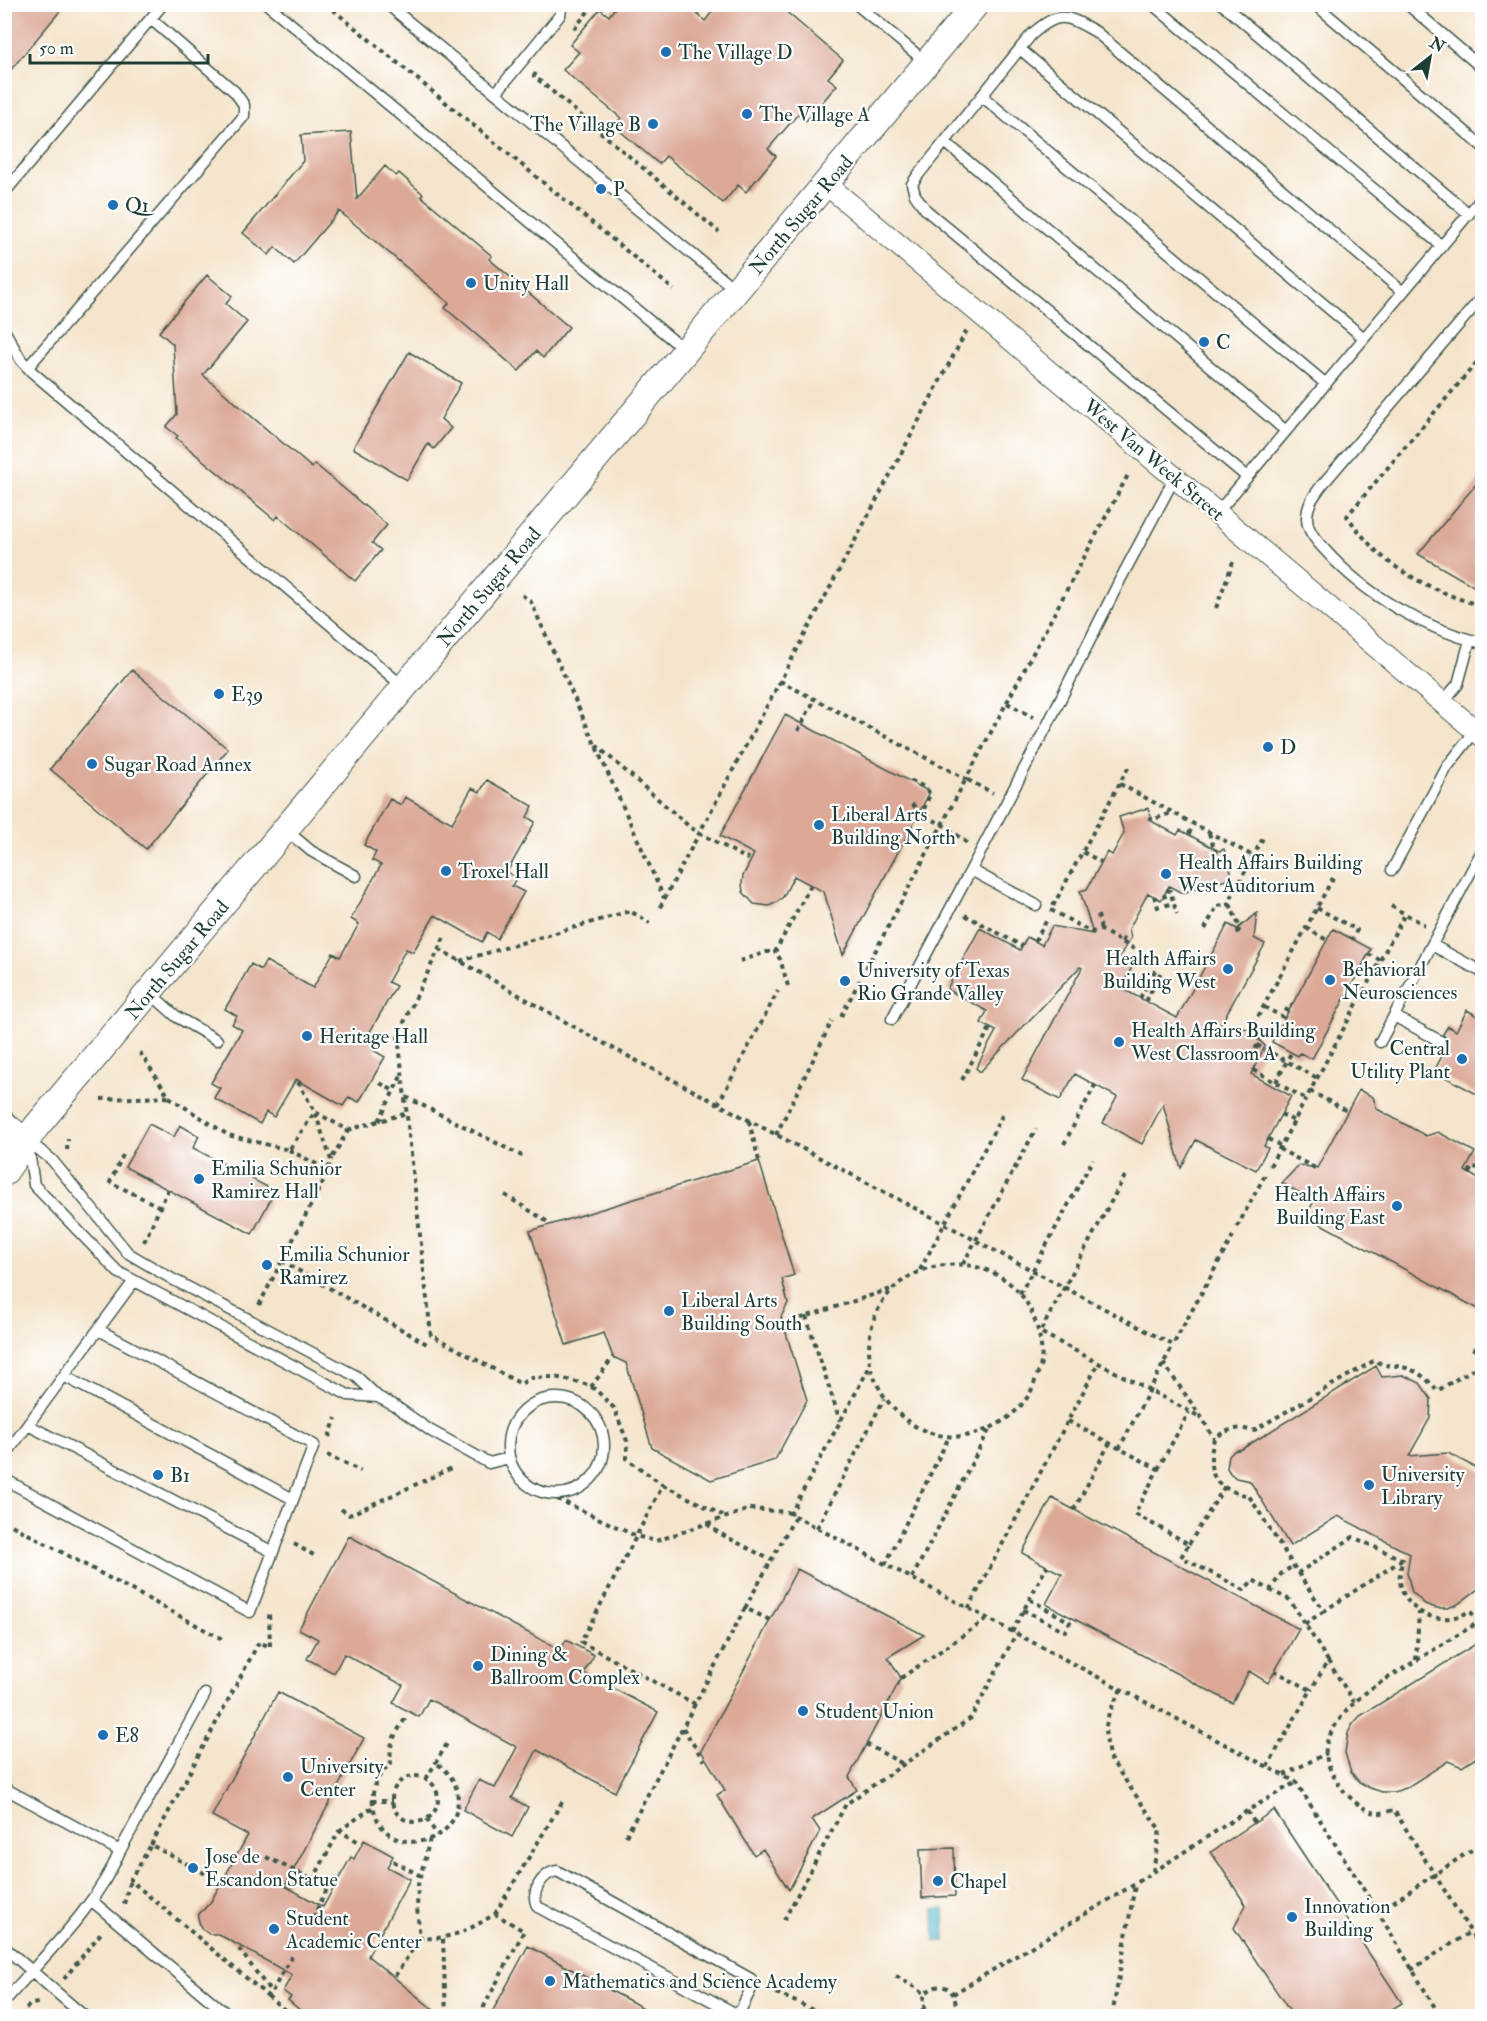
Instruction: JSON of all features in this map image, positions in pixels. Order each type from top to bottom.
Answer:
[{"type":"street","name":"North Sugar Road","points":[[4,1173],[27,1140],[149,993],[976,4]]},
{"type":"street","name":"West Van Week Street","points":[[826,184],[1479,733]]},
{"type":"street","points":[[4,1120],[27,1140]]},
{"type":"lane","points":[[4,193],[163,4]]},
{"type":"lane","points":[[267,4],[686,351]]},
{"type":"lane","points":[[387,4],[737,291]]},
{"type":"lane","points":[[496,93],[560,15],[562,4]]},
{"type":"lane","points":[[856,4],[927,63]]},
{"type":"lane","points":[[1152,4],[1442,246]]},
{"type":"lane","points":[[1222,4],[1469,214]]},
{"type":"lane","points":[[1315,4],[1482,146]]},
{"type":"lane","points":[[1407,4],[1482,68]]},
{"type":"lane","points":[[1247,477],[926,210],[915,195],[912,184],[1031,34],[1048,20],[1063,17],[1096,32],[1403,292]]},
{"type":"lane","points":[[27,368],[243,116],[244,105],[235,92],[151,19]]},
{"type":"lane","points":[[1020,49],[1364,338]]},
{"type":"lane","points":[[983,97],[1326,384]]},
{"type":"lane","points":[[945,142],[1286,431]]},
{"type":"lane","points":[[1217,513],[1482,200]]},
{"type":"lane","points":[[1482,297],[1322,485],[1309,503],[1307,520],[1312,536],[1339,566],[1376,596],[1440,629],[1482,643]]},
{"type":"lane","points":[[4,330],[27,368],[405,688]]},
{"type":"lane","points":[[892,1019],[1175,477]]},
{"type":"lane","points":[[1443,702],[1458,684],[1470,640]]},
{"type":"lane","points":[[1392,870],[1447,767],[1479,733]]},
{"type":"lane","points":[[286,829],[311,851],[356,876]]},
{"type":"lane","points":[[1380,1042],[1482,851]]},
{"type":"lane","points":[[971,870],[1036,905]]},
{"type":"lane","points":[[1432,945],[1482,972]]},
{"type":"lane","points":[[149,993],[177,1017],[218,1040]]},
{"type":"lane","points":[[1394,1016],[1440,1041]]},
{"type":"lane","points":[[27,1140],[52,1160],[128,1253],[174,1280],[356,1376],[378,1397],[431,1431],[489,1462],[509,1458]]},
{"type":"lane","points":[[27,1140],[34,1185],[118,1272],[348,1395],[378,1397]]},
{"type":"lane","points":[[111,1265],[128,1253]]},
{"type":"lane","points":[[4,1457],[134,1281]]},
{"type":"lane","points":[[4,1479],[250,1612],[314,1445],[99,1330]]},
{"type":"lane","points":[[64,1376],[293,1499]]},
{"type":"lane","points":[[548,1398],[565,1399],[581,1405],[590,1412],[600,1426],[604,1455],[593,1478],[580,1488],[566,1494],[549,1495],[527,1486],[516,1474],[509,1458],[507,1442],[512,1425],[532,1404],[548,1398]]},
{"type":"lane","points":[[28,1425],[273,1552]]},
{"type":"lane","points":[[4,2002],[92,1901],[110,1874],[120,1851],[205,1694]]},
{"type":"lane","points":[[4,1788],[120,1851]]},
{"type":"lane","points":[[557,1871],[751,1978],[753,1988],[738,2016],[538,1907],[534,1894],[546,1875],[557,1871]]},
{"type":"lane","points":[[92,1901],[229,2016]]},
{"type":"lane","points":[[4,1947],[84,2016]]},
{"type":"path","points":[[326,4],[674,290]]},
{"type":"path","points":[[572,31],[594,4]]},
{"type":"path","points":[[541,67],[534,76],[719,232]]},
{"type":"path","points":[[660,907],[967,329]]},
{"type":"path","points":[[1482,356],[1347,516],[1365,539],[1388,561],[1430,587],[1482,606]]},
{"type":"path","points":[[841,1016],[1129,473]]},
{"type":"path","points":[[1216,608],[1233,562]]},
{"type":"path","points":[[522,595],[531,602],[664,898]]},
{"type":"path","points":[[780,680],[1007,801]]},
{"type":"path","points":[[798,731],[816,699]]},
{"type":"path","points":[[1007,703],[1037,719]]},
{"type":"path","points":[[594,744],[691,828],[747,859],[750,852]]},
{"type":"path","points":[[1035,941],[1129,766]]},
{"type":"path","points":[[911,782],[926,788],[930,794],[922,814]]},
{"type":"path","points":[[1119,784],[1253,856]]},
{"type":"path","points":[[912,804],[922,814],[942,824],[971,846]]},
{"type":"path","points":[[1148,818],[1154,819],[1172,812]]},
{"type":"path","points":[[1189,834],[1194,824]]},
{"type":"path","points":[[1209,832],[1216,854]]},
{"type":"path","points":[[1240,933],[1230,903],[1231,898],[1263,838]]},
{"type":"path","points":[[1083,852],[1101,862]]},
{"type":"path","points":[[1251,1057],[1260,1036],[1254,1026],[1334,876]]},
{"type":"path","points":[[775,952],[811,885]]},
{"type":"path","points":[[1169,910],[1165,892],[1170,891],[1177,914]]},
{"type":"path","points":[[1154,896],[1160,913]]},
{"type":"path","points":[[1204,929],[1217,906],[1230,903]]},
{"type":"path","points":[[1391,906],[1429,927]]},
{"type":"path","points":[[1317,908],[1357,930],[1352,939]]},
{"type":"path","points":[[459,961],[630,911],[650,923]]},
{"type":"path","points":[[1052,911],[1091,932],[1101,930],[1138,951]]},
{"type":"path","points":[[961,912],[1022,946]]},
{"type":"path","points":[[1270,1166],[1405,914]]},
{"type":"path","points":[[1098,915],[1101,930]]},
{"type":"path","points":[[1306,928],[1327,940]]},
{"type":"path","points":[[1122,942],[1125,936]]},
{"type":"path","points":[[444,938],[398,1035],[431,1335],[521,1384],[530,1378],[541,1376],[591,1387],[614,1408],[627,1441],[627,1459],[663,1485],[726,1516]]},
{"type":"path","points":[[439,949],[590,1036],[1173,1345]]},
{"type":"path","points":[[740,961],[767,952],[775,952]]},
{"type":"path","points":[[775,952],[780,959],[788,986]]},
{"type":"path","points":[[1368,954],[1380,960]]},
{"type":"path","points":[[1140,998],[1157,967]]},
{"type":"path","points":[[1146,1000],[1162,970]]},
{"type":"path","points":[[718,1104],[778,991]]},
{"type":"path","points":[[1264,1007],[1283,1017],[1289,1005],[1292,1006]]},
{"type":"path","points":[[776,1134],[832,1021]]},
{"type":"path","points":[[962,1080],[990,1028]]},
{"type":"path","points":[[1257,1045],[1317,1078]]},
{"type":"path","points":[[140,1052],[169,1097],[228,1135],[289,1150],[328,1170]]},
{"type":"path","points":[[1276,1082],[1291,1053]]},
{"type":"path","points":[[1253,1070],[1306,1099]]},
{"type":"path","points":[[379,1121],[402,1073]]},
{"type":"path","points":[[298,1082],[315,1112],[331,1160]]},
{"type":"path","points":[[380,1083],[394,1091]]},
{"type":"path","points":[[1064,1144],[1095,1085]]},
{"type":"path","points":[[1310,1091],[1347,1111]]},
{"type":"path","points":[[405,1096],[526,1158]]},
{"type":"path","points":[[101,1099],[169,1097]]},
{"type":"path","points":[[289,1150],[315,1112]]},
{"type":"path","points":[[315,1112],[348,1130]]},
{"type":"path","points":[[920,1270],[1004,1112]]},
{"type":"path","points":[[248,1302],[258,1307],[348,1130],[407,1113]]},
{"type":"path","points":[[1281,1114],[1294,1121]]},
{"type":"path","points":[[749,1121],[759,1161]]},
{"type":"path","points":[[963,1264],[1036,1129]]},
{"type":"path","points":[[67,1151],[68,1139]]},
{"type":"path","points":[[1268,1139],[1315,1168],[1313,1171]]},
{"type":"path","points":[[123,1155],[110,1182],[160,1207]]},
{"type":"path","points":[[1020,1294],[1093,1159]]},
{"type":"path","points":[[1469,1173],[1470,1166],[1482,1168]]},
{"type":"path","points":[[1238,1227],[1265,1175]]},
{"type":"path","points":[[1040,1332],[1125,1176]]},
{"type":"path","points":[[144,1242],[168,1190]]},
{"type":"path","points":[[505,1196],[551,1224]]},
{"type":"path","points":[[1119,1449],[1234,1234]]},
{"type":"path","points":[[136,1238],[153,1247]]},
{"type":"path","points":[[282,1261],[427,1344]]},
{"type":"path","points":[[945,1264],[963,1264],[995,1273],[1016,1288],[1031,1309],[1040,1332],[1041,1363],[1032,1390],[1013,1414],[989,1430],[950,1436],[917,1427],[898,1415],[884,1399],[875,1383],[868,1346],[872,1325],[880,1306],[893,1289],[920,1270],[945,1264]]},
{"type":"path","points":[[783,1324],[893,1289]]},
{"type":"path","points":[[806,1316],[840,1422]]},
{"type":"path","points":[[1040,1332],[1202,1418]]},
{"type":"path","points":[[1473,1351],[1482,1334]]},
{"type":"path","points":[[591,1387],[613,1357]]},
{"type":"path","points":[[1214,1439],[1228,1430],[1243,1428],[1253,1431],[1375,1360],[1384,1366],[1400,1366],[1420,1374],[1437,1391],[1480,1365]]},
{"type":"path","points":[[1163,1363],[1214,1439],[1209,1467],[1216,1480],[1239,1494],[1249,1496],[1324,1611]]},
{"type":"path","points":[[968,1609],[1098,1364]]},
{"type":"path","points":[[626,1836],[870,1366]]},
{"type":"path","points":[[817,1528],[884,1399]]},
{"type":"path","points":[[1189,1544],[1135,1514],[1190,1411]]},
{"type":"path","points":[[327,1444],[336,1418]]},
{"type":"path","points":[[1068,1421],[1158,1469]]},
{"type":"path","points":[[912,1578],[989,1430]]},
{"type":"path","points":[[885,1565],[950,1436]]},
{"type":"path","points":[[1074,1510],[1109,1444]]},
{"type":"path","points":[[324,1453],[361,1471]]},
{"type":"path","points":[[341,1509],[349,1515],[454,1467]]},
{"type":"path","points":[[663,1485],[581,1642],[695,1704]]},
{"type":"path","points":[[1225,1486],[1181,1557],[1244,1590],[1253,1580],[1290,1600],[1354,1702]]},
{"type":"path","points":[[549,1495],[636,1536],[656,1541],[750,1509],[787,1512],[1296,1782],[1440,2016]]},
{"type":"path","points":[[4,1521],[224,1640]]},
{"type":"path","points":[[706,1523],[719,1533],[771,1560]]},
{"type":"path","points":[[1298,1573],[1353,1537],[1403,1560]]},
{"type":"path","points":[[1305,1624],[1403,1560]]},
{"type":"path","points":[[1403,1560],[1399,1580],[1404,1594],[1419,1612],[1433,1618],[1446,1619],[1462,1616],[1470,1611],[1481,1621],[1370,1689],[1354,1702],[1337,1722],[1326,1745],[1329,1768],[1341,1789],[1360,1806],[1377,1814],[1394,1810],[1482,1950]]},
{"type":"path","points":[[784,1920],[846,1804],[971,1718],[1047,1566]]},
{"type":"path","points":[[1270,1590],[1281,1574],[1293,1566]]},
{"type":"path","points":[[1023,1610],[1065,1631],[1071,1622],[1029,1599]]},
{"type":"path","points":[[745,1608],[770,1620]]},
{"type":"path","points":[[1416,1660],[1419,1612]]},
{"type":"path","points":[[901,1678],[987,1618]]},
{"type":"path","points":[[124,1904],[130,1880],[152,1845],[259,1642],[270,1647]]},
{"type":"path","points":[[1267,1767],[1328,1660]]},
{"type":"path","points":[[1275,1671],[1311,1690]]},
{"type":"path","points":[[1121,1689],[1109,1713],[1105,1730],[1109,1757],[1160,1830],[1153,1873]]},
{"type":"path","points":[[405,1719],[392,1738],[389,1747],[391,1764],[378,1777],[372,1801],[379,1823],[397,1839],[422,1842],[437,1835],[451,1822],[458,1799],[456,1787],[443,1767],[435,1763]]},
{"type":"path","points":[[682,1728],[704,1761]]},
{"type":"path","points":[[426,1779],[448,1742]]},
{"type":"path","points":[[866,1744],[905,1765]]},
{"type":"path","points":[[1284,1775],[1327,1753]]},
{"type":"path","points":[[410,1777],[426,1779],[435,1786],[438,1794],[439,1803],[435,1812],[427,1819],[412,1822],[403,1819],[397,1813],[392,1801],[395,1787],[402,1780],[410,1777]]},
{"type":"path","points":[[953,1994],[1153,1873],[1247,1811],[1296,1782]]},
{"type":"path","points":[[372,1801],[392,1801]]},
{"type":"path","points":[[420,1938],[443,1939],[453,1936],[495,1914],[562,1802]]},
{"type":"path","points":[[313,1880],[339,1831],[373,1807]]},
{"type":"path","points":[[1247,1811],[1255,1823]]},
{"type":"path","points":[[427,1819],[437,1835]]},
{"type":"path","points":[[339,1831],[361,1843]]},
{"type":"path","points":[[395,1976],[420,1938],[417,1908],[418,1885],[430,1839]]},
{"type":"path","points":[[1378,1912],[1482,1843]]},
{"type":"path","points":[[152,1845],[221,1882]]},
{"type":"path","points":[[266,1857],[328,1887],[308,1928]]},
{"type":"path","points":[[393,1861],[421,1876]]},
{"type":"path","points":[[130,1880],[270,1995],[292,2016]]},
{"type":"path","points":[[1112,2016],[1135,1884]]},
{"type":"path","points":[[479,2016],[524,1931],[495,1914]]},
{"type":"path","points":[[1412,1970],[1470,1932]]},
{"type":"path","points":[[64,1978],[101,1933]]},
{"type":"path","points":[[443,1939],[446,2016]]},
{"type":"path","points":[[239,1948],[270,1995]]},
{"type":"path","points":[[270,1995],[293,1954]]},
{"type":"path","points":[[896,1976],[926,1994]]},
{"type":"path","points":[[931,2016],[924,2009],[923,2000],[931,1988],[941,1986],[950,1990],[956,2004],[948,2016]]},
{"type":"path","points":[[768,1989],[826,2016]]},
{"type":"path","points":[[21,2016],[29,2005],[45,2002]]},
{"type":"path","points":[[914,2016],[924,2009]]},
{"type":"path","points":[[954,2009],[968,2016]]},
{"type":"water","points":[[934,1909],[944,1909],[945,1941],[935,1941]]},
{"type":"building","points":[[4,4],[66,4],[4,78]]},
{"type":"building","points":[[618,4],[686,4],[705,21],[718,4],[777,4],[843,60],[828,78],[837,85],[806,121],[798,114],[768,149],[776,156],[746,192],[738,185],[723,203],[666,156],[659,164],[614,126],[621,118],[563,70],[579,52],[570,45],[600,9],[609,16]]},
{"type":"building","name":"Unity Hall","points":[[351,132],[357,199],[385,166],[396,176],[399,173],[423,194],[421,196],[492,256],[489,259],[569,327],[543,358],[536,351],[519,371],[445,308],[449,303],[339,211],[294,264],[275,247],[269,255],[243,233],[303,161],[301,135]]},
{"type":"building","points":[[207,275],[232,296],[226,304],[247,322],[203,375],[312,468],[315,464],[387,525],[372,543],[381,550],[355,581],[278,516],[275,520],[176,438],[178,436],[166,427],[177,414],[173,344],[159,332]]},
{"type":"building","points":[[409,352],[461,383],[441,419],[451,428],[434,449],[428,444],[407,480],[353,448]]},
{"type":"building","points":[[1482,477],[1482,591],[1418,554]]},
{"type":"building","name":"Sugar Road Annex","points":[[132,670],[228,749],[146,849],[50,769]]},
{"type":"building","name":"Liberal Arts Building North","points":[[785,715],[930,792],[843,955],[824,892],[794,876],[783,897],[777,902],[769,906],[754,904],[743,892],[742,884],[743,876],[754,854],[720,836]]},
{"type":"building","points":[[487,780],[533,806],[527,817],[535,822],[507,872],[516,878],[512,886],[524,892],[497,939],[487,932],[482,942],[435,915],[413,952],[406,949],[388,982],[396,986],[367,1037],[377,1042],[373,1050],[385,1057],[359,1102],[349,1097],[343,1106],[296,1079],[274,1117],[266,1112],[260,1124],[214,1098],[220,1088],[211,1083],[242,1030],[232,1024],[237,1016],[225,1009],[251,964],[261,970],[266,961],[313,988],[333,953],[340,957],[359,924],[351,919],[381,865],[372,860],[376,852],[364,845],[390,799],[401,805],[405,797],[452,823],[472,788],[480,792]]},
{"type":"building","name":"Health Affairs Building West Classroom A","points":[[1148,808],[1153,822],[1177,835],[1180,830],[1219,851],[1224,849],[1233,878],[1182,893],[1169,886],[1161,900],[1148,893],[1129,929],[1131,938],[1118,959],[1132,967],[1121,988],[1177,1018],[1228,924],[1237,929],[1257,913],[1254,938],[1265,944],[1221,1024],[1248,1029],[1265,1046],[1251,1074],[1291,1096],[1264,1146],[1268,1148],[1256,1170],[1196,1140],[1181,1168],[1163,1104],[1142,1144],[1103,1123],[1117,1097],[1075,1074],[1060,1100],[1022,1080],[1082,968],[1080,967],[980,1072],[976,1068],[996,1031],[981,1023],[987,1011],[947,989],[980,928],[1020,950],[1027,937],[1042,945],[1052,926],[1093,934],[1080,891],[1087,889],[1107,852],[1112,855],[1124,833],[1119,817]]},
{"type":"building","name":"Behavioral Neurosciences","points":[[1333,929],[1371,949],[1312,1059],[1300,1053],[1298,1056],[1272,1042]]},
{"type":"building","name":"Central Utility Plant","points":[[1467,1010],[1482,1019],[1482,1097],[1434,1071],[1447,1047],[1445,1046],[1447,1040],[1443,1034],[1448,1026],[1456,1031]]},
{"type":"building","name":"Health Affairs Building East","points":[[1359,1090],[1373,1097],[1377,1109],[1426,1136],[1438,1132],[1475,1152],[1465,1171],[1482,1181],[1482,1311],[1306,1216],[1314,1201],[1282,1183],[1299,1165],[1317,1168]]},
{"type":"building","name":"Emilia Schunior Ramirez Hall","points":[[149,1124],[174,1137],[180,1125],[199,1136],[193,1148],[275,1191],[252,1234],[125,1167]]},
{"type":"building","name":"Liberal Arts Building South","points":[[759,1161],[794,1275],[782,1279],[788,1303],[781,1317],[807,1400],[775,1460],[711,1480],[652,1448],[626,1363],[613,1357],[604,1333],[566,1345],[530,1231]]},
{"type":"building","name":"University Library","points":[[1376,1366],[1382,1377],[1403,1375],[1420,1383],[1431,1399],[1430,1418],[1409,1456],[1448,1453],[1482,1471],[1482,1586],[1458,1604],[1448,1608],[1436,1608],[1425,1604],[1412,1592],[1407,1573],[1410,1554],[1338,1516],[1290,1546],[1250,1481],[1236,1478],[1227,1468],[1229,1456],[1234,1451],[1242,1449]]},
{"type":"building","points":[[1052,1498],[1299,1629],[1268,1683],[1249,1671],[1232,1703],[1046,1604],[1062,1574],[1022,1553]]},
{"type":"building","name":"Dining & Ballroom Complex","points":[[349,1536],[560,1650],[566,1640],[594,1655],[584,1673],[658,1712],[615,1792],[537,1750],[512,1798],[528,1807],[512,1837],[463,1810],[479,1780],[495,1788],[517,1747],[429,1699],[419,1717],[393,1703],[403,1685],[344,1654],[334,1673],[307,1659],[318,1639],[299,1629]]},
{"type":"building","name":"Student Union","points":[[797,1569],[924,1635],[888,1657],[901,1678],[849,1777],[857,1790],[812,1819],[820,1831],[789,1890],[763,1849],[754,1855],[717,1795],[725,1790],[701,1751]]},
{"type":"building","points":[[1482,1640],[1482,1754],[1462,1767],[1448,1761],[1406,1788],[1394,1792],[1382,1792],[1359,1782],[1351,1772],[1345,1753],[1348,1733],[1353,1724],[1360,1716]]},
{"type":"building","points":[[278,1692],[364,1738],[285,1886],[323,1907],[351,1857],[354,1859],[364,1840],[393,1856],[387,1867],[410,1879],[368,1956],[441,2016],[307,2016],[288,2000],[291,1997],[283,1991],[292,1975],[218,1934],[209,1934],[201,1928],[199,1914],[210,1903],[248,1835],[212,1816]]},
{"type":"building","name":"Innovation Building","points":[[1274,1810],[1402,2003],[1381,2016],[1293,2016],[1234,1928],[1246,1905],[1211,1852]]},
{"type":"building","name":"Chapel","points":[[954,1848],[955,1896],[922,1898],[920,1849]]},
{"type":"building","name":"Mathematics and Science Academy","points":[[528,1946],[658,2016],[490,2016]]},
{"type":"place","name":"The Village D","points":[[666,52]]},
{"type":"place","name":"The Village A","points":[[747,114]]},
{"type":"place","name":"The Village B","points":[[653,124]]},
{"type":"place","name":"P","points":[[601,189]]},
{"type":"place","name":"Q1","points":[[113,205]]},
{"type":"place","name":"Unity Hall","points":[[471,283]]},
{"type":"place","name":"C","points":[[1204,342]]},
{"type":"place","name":"E39","points":[[219,694]]},
{"type":"place","name":"D","points":[[1268,747]]},
{"type":"place","name":"Sugar Road Annex","points":[[92,764]]},
{"type":"place","name":"Liberal Arts Building North","points":[[819,825]]},
{"type":"place","name":"Troxel Hall","points":[[446,871]]},
{"type":"place","name":"Health Affairs Building West Auditorium","points":[[1166,874]]},
{"type":"place","name":"Health Affairs Building West","points":[[1228,969]]},
{"type":"place","name":"Behavioral Neurosciences","points":[[1330,980]]},
{"type":"place","name":"University of Texas Rio Grande Valley","points":[[845,981]]},
{"type":"place","name":"Heritage Hall","points":[[307,1036]]},
{"type":"place","name":"Health Affairs Building West Classroom A","points":[[1119,1042]]},
{"type":"place","name":"Central Utility Plant","points":[[1462,1059]]},
{"type":"place","name":"Emilia Schunior Ramirez Hall","points":[[199,1179]]},
{"type":"place","name":"Health Affairs Building East","points":[[1397,1206]]},
{"type":"place","name":"Emilia Schunior Ramirez","points":[[267,1265]]},
{"type":"place","name":"Liberal Arts Building South","points":[[669,1311]]},
{"type":"place","name":"B1","points":[[158,1475]]},
{"type":"place","name":"University Library","points":[[1369,1485]]},
{"type":"place","name":"Dining & Ballroom Complex","points":[[478,1666]]},
{"type":"place","name":"Student Union","points":[[803,1711]]},
{"type":"place","name":"E8","points":[[103,1735]]},
{"type":"place","name":"University Center","points":[[288,1777]]},
{"type":"place","name":"Jose de Escandon Statue","points":[[193,1868]]},
{"type":"place","name":"Chapel","points":[[938,1881]]},
{"type":"place","name":"Innovation Building","points":[[1292,1917]]},
{"type":"place","name":"Student Academic Center","points":[[274,1929]]},
{"type":"place","name":"Mathematics and Science Academy","points":[[550,1981]]}]
